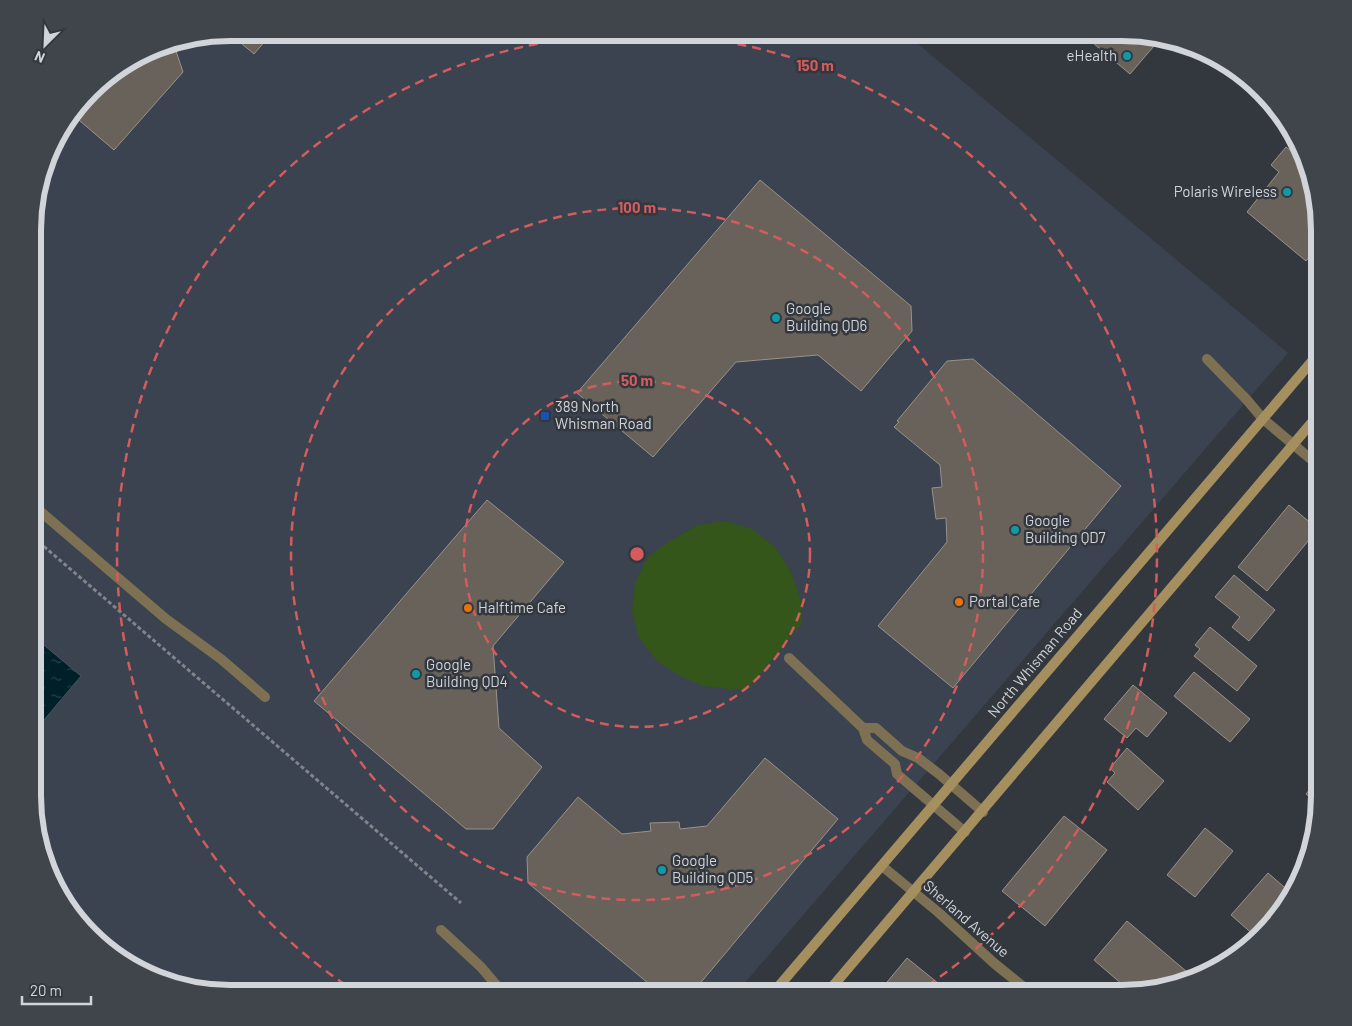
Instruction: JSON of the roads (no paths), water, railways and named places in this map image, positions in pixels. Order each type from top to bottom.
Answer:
[{"type":"main road","name":"North Whisman Road","points":[[780,985],[1311,362]]},
{"type":"main road","points":[[834,985],[983,812],[1311,424]]},
{"type":"street","points":[[1206,359],[1263,419],[1311,460]]},
{"type":"street","points":[[41,512],[166,619],[221,660],[265,697]]},
{"type":"street","points":[[789,658],[864,728],[867,740],[895,764],[897,774],[965,832]]},
{"type":"street","points":[[864,728],[876,728],[902,751],[918,758],[983,812]]},
{"type":"street","name":"Sherland Avenue","points":[[882,866],[938,912],[1020,985]]},
{"type":"street","points":[[441,930],[481,967],[496,985]]},
{"type":"water","points":[[41,643],[81,676],[41,724]]},
{"type":"place","name":"eHealth","points":[[1127,56]]},
{"type":"place","name":"Polaris Wireless","points":[[1287,192]]},
{"type":"place","name":"Google Building QD6","points":[[776,318]]},
{"type":"place","name":"389 North Whisman Road","points":[[545,416]]},
{"type":"place","name":"Google Building QD7","points":[[1015,530]]},
{"type":"place","name":"Portal Cafe","points":[[959,602]]},
{"type":"place","name":"Halftime Cafe","points":[[468,608]]},
{"type":"place","name":"Google Building QD4","points":[[416,674]]},
{"type":"place","name":"Google Building QD5","points":[[662,870]]}]
